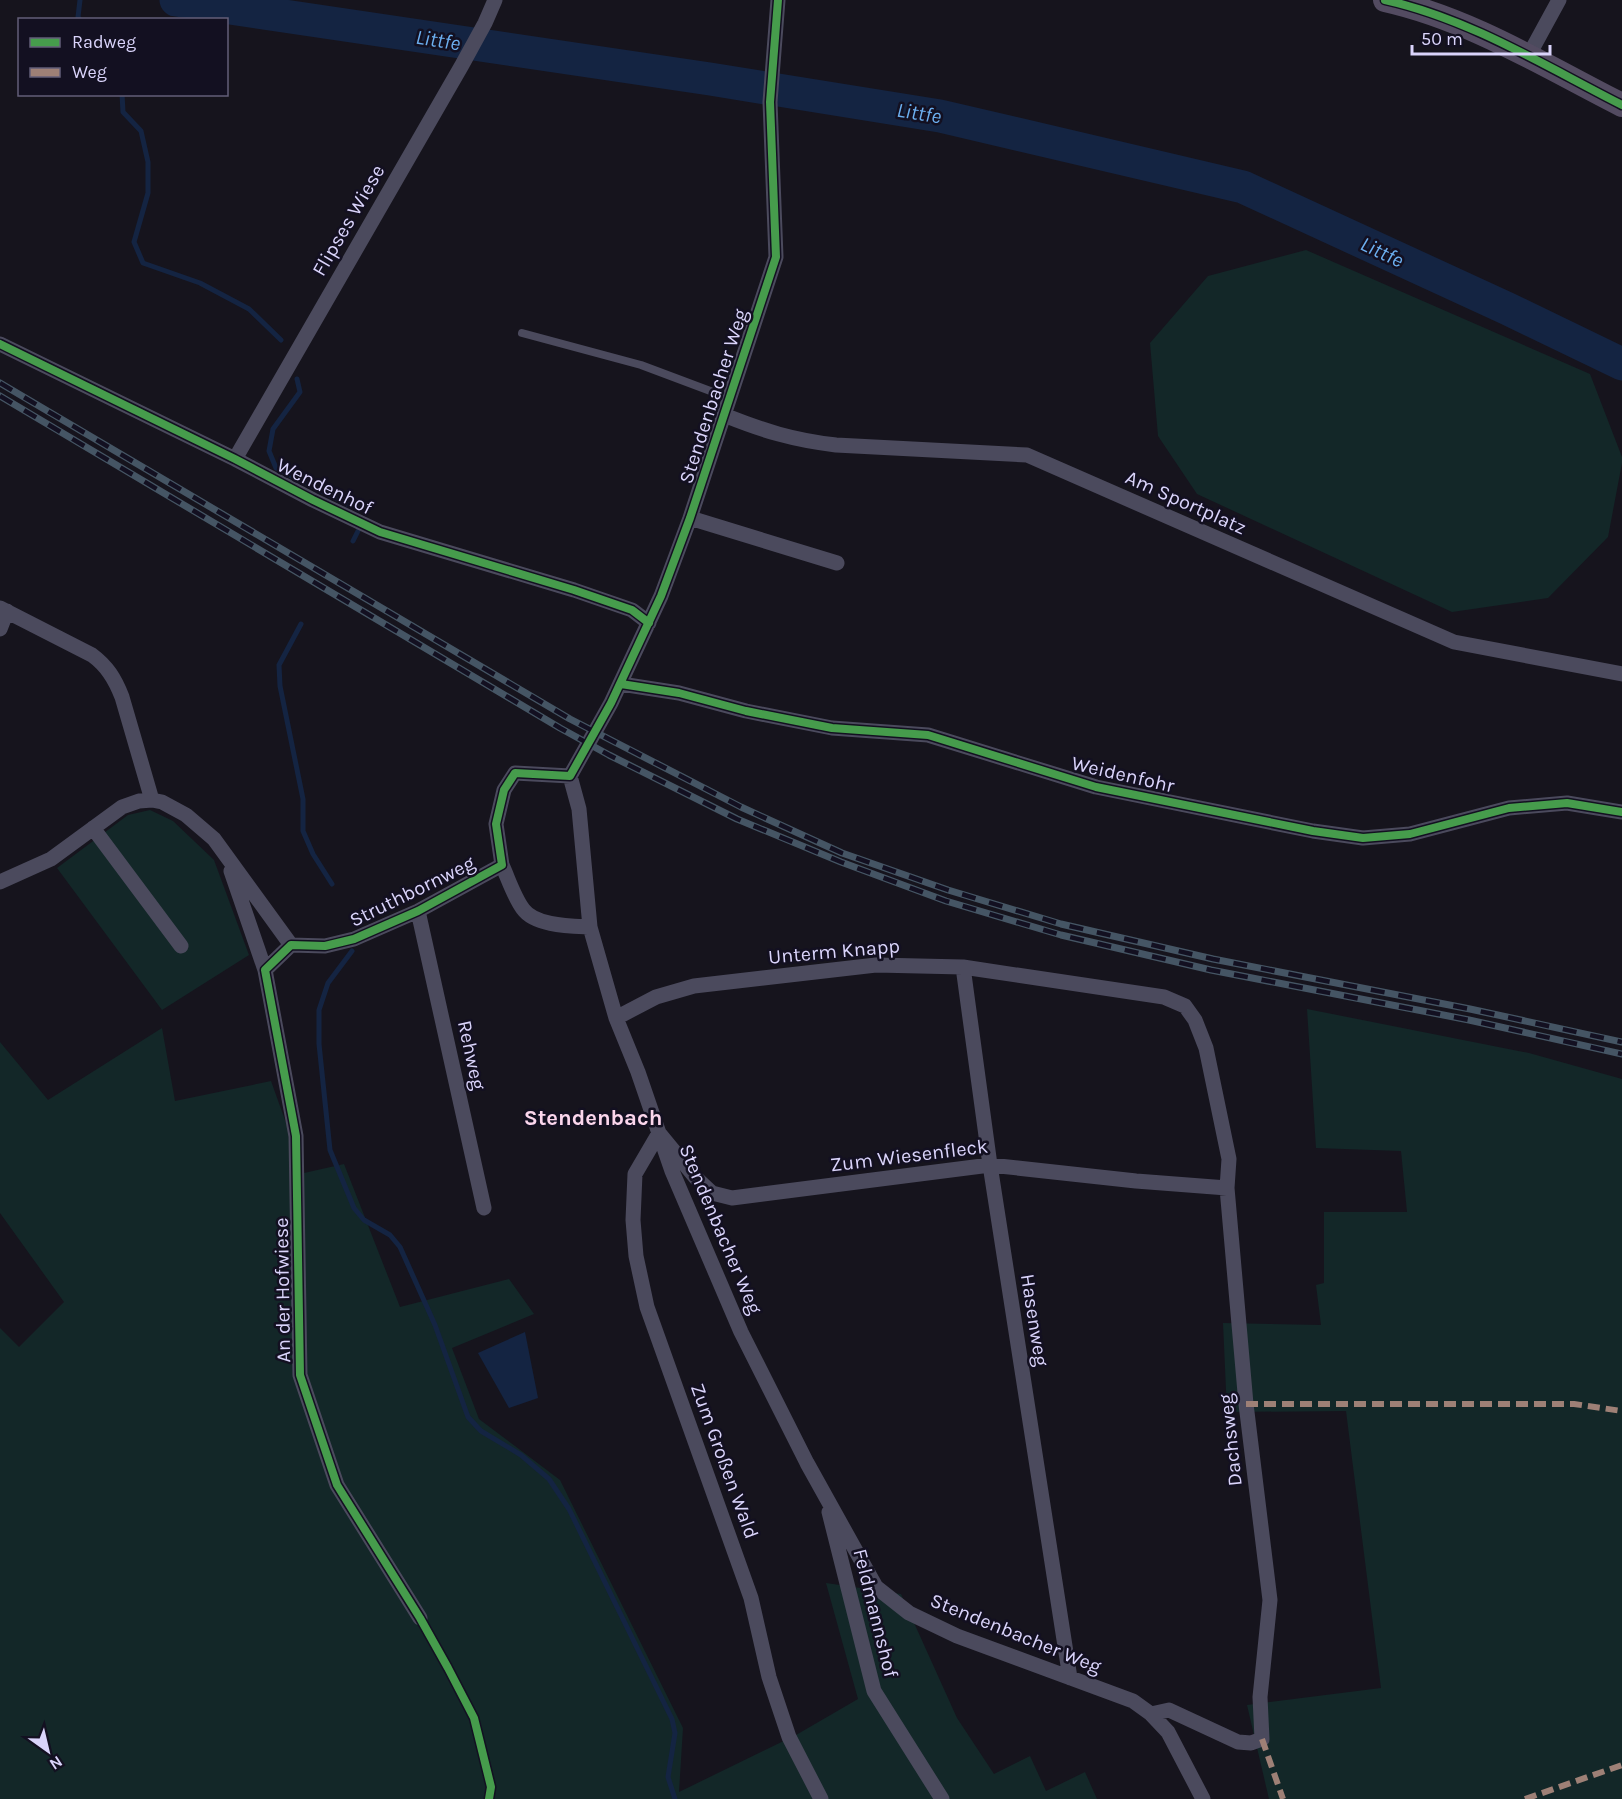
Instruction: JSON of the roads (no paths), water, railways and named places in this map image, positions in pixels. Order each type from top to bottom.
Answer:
[{"type":"main road","points":[[1385,0],[1408,5],[1493,38],[1622,105]]},
{"type":"street","name":"Flipses Wiese","points":[[235,459],[462,65],[495,0]]},
{"type":"street","name":"Stendenbacher Weg","points":[[778,0],[770,102],[776,257],[690,518],[661,596],[621,684],[570,776],[579,809],[590,927],[616,1018],[638,1072],[672,1171],[741,1332],[807,1463],[876,1587],[909,1613],[957,1636],[1133,1701],[1151,1714],[1168,1732],[1203,1799]]},
{"type":"street","points":[[1529,55],[1559,0]]},
{"type":"street","name":"Wendenhof","points":[[0,344],[380,532],[574,590],[632,610],[649,623]]},
{"type":"street","name":"Am Sportplatz","points":[[724,416],[765,432],[810,442],[1027,455],[1454,642],[1622,674]]},
{"type":"street","points":[[690,518],[837,563]]},
{"type":"street","points":[[0,629],[4,610],[102,662],[116,680],[152,800]]},
{"type":"street","name":"Weidenfohr","points":[[621,684],[679,693],[746,711],[832,728],[928,735],[1096,787],[1313,831],[1363,838],[1410,834],[1509,808],[1567,803],[1622,812]]},
{"type":"street","name":"Struthbornweg","points":[[570,776],[515,773],[504,790],[496,824],[502,865],[523,910],[534,919],[561,925],[590,927]]},
{"type":"street","points":[[0,882],[51,859],[122,807],[139,801],[162,802],[186,815],[214,839],[291,945],[265,970]]},
{"type":"street","points":[[93,828],[181,946]]},
{"type":"street","name":"An der Hofwiese","points":[[225,854],[265,970],[296,1136],[300,1375],[337,1485],[420,1618]]},
{"type":"street","name":"Struthbornweg","points":[[291,945],[326,946],[354,939],[418,910],[502,865]]},
{"type":"street","name":"Rehweg","points":[[418,910],[484,1208]]},
{"type":"street","name":"Unterm Knapp","points":[[616,1018],[656,997],[694,986],[876,965],[963,967],[1164,997],[1185,1006],[1195,1020]]},
{"type":"street","name":"Hasenweg","points":[[963,967],[990,1165],[1070,1678]]},
{"type":"street","name":"Dachsweg","points":[[1151,1714],[1169,1710],[1238,1742],[1251,1743],[1262,1739],[1260,1697],[1270,1600],[1246,1404],[1227,1188],[1229,1159],[1206,1048],[1195,1020]]},
{"type":"street","name":"Zum Wiesenfleck","points":[[659,1133],[696,1178],[712,1193],[732,1198],[990,1165],[1136,1181],[1227,1188]]},
{"type":"street","name":"Zum Großen Wald","points":[[659,1133],[635,1174],[633,1220],[636,1256],[647,1307],[751,1598],[769,1677],[789,1737],[821,1799]]},
{"type":"street","name":"Feldmannshof","points":[[823,1491],[874,1691],[942,1799]]},
{"type":"lane","points":[[522,333],[641,365],[729,398]]},
{"type":"water","points":[[525,1332],[538,1398],[509,1408],[478,1353]]},
{"type":"waterway","points":[[79,18],[80,0]]},
{"type":"waterway","name":"Littfe","points":[[176,0],[710,79],[940,116],[1243,187],[1622,364]]},
{"type":"waterway","points":[[122,96],[123,112],[141,131],[148,162],[148,193],[134,242],[143,263],[200,283],[249,309],[281,340]]},
{"type":"waterway","points":[[297,379],[300,392],[273,429],[269,451],[276,468],[349,505]]},
{"type":"waterway","points":[[353,541],[358,531]]},
{"type":"waterway","points":[[301,624],[279,665],[280,686],[303,799],[303,831],[313,854],[332,884]]},
{"type":"waterway","points":[[352,951],[328,983],[319,1010],[319,1044],[330,1150],[354,1208],[364,1220],[390,1235],[400,1247],[435,1325],[468,1417],[481,1431],[521,1455],[549,1479],[569,1509],[672,1719],[675,1733],[668,1777],[675,1799]]},
{"type":"railway","points":[[0,383],[570,719],[741,807],[842,853],[948,890],[1061,924],[1213,959],[1470,1009],[1622,1042]]},
{"type":"railway","points":[[0,396],[560,728],[737,819],[841,862],[946,901],[1061,935],[1211,970],[1469,1020],[1622,1054]]},
{"type":"district","name":"Stendenbach","points":[[593,1117]]}]
